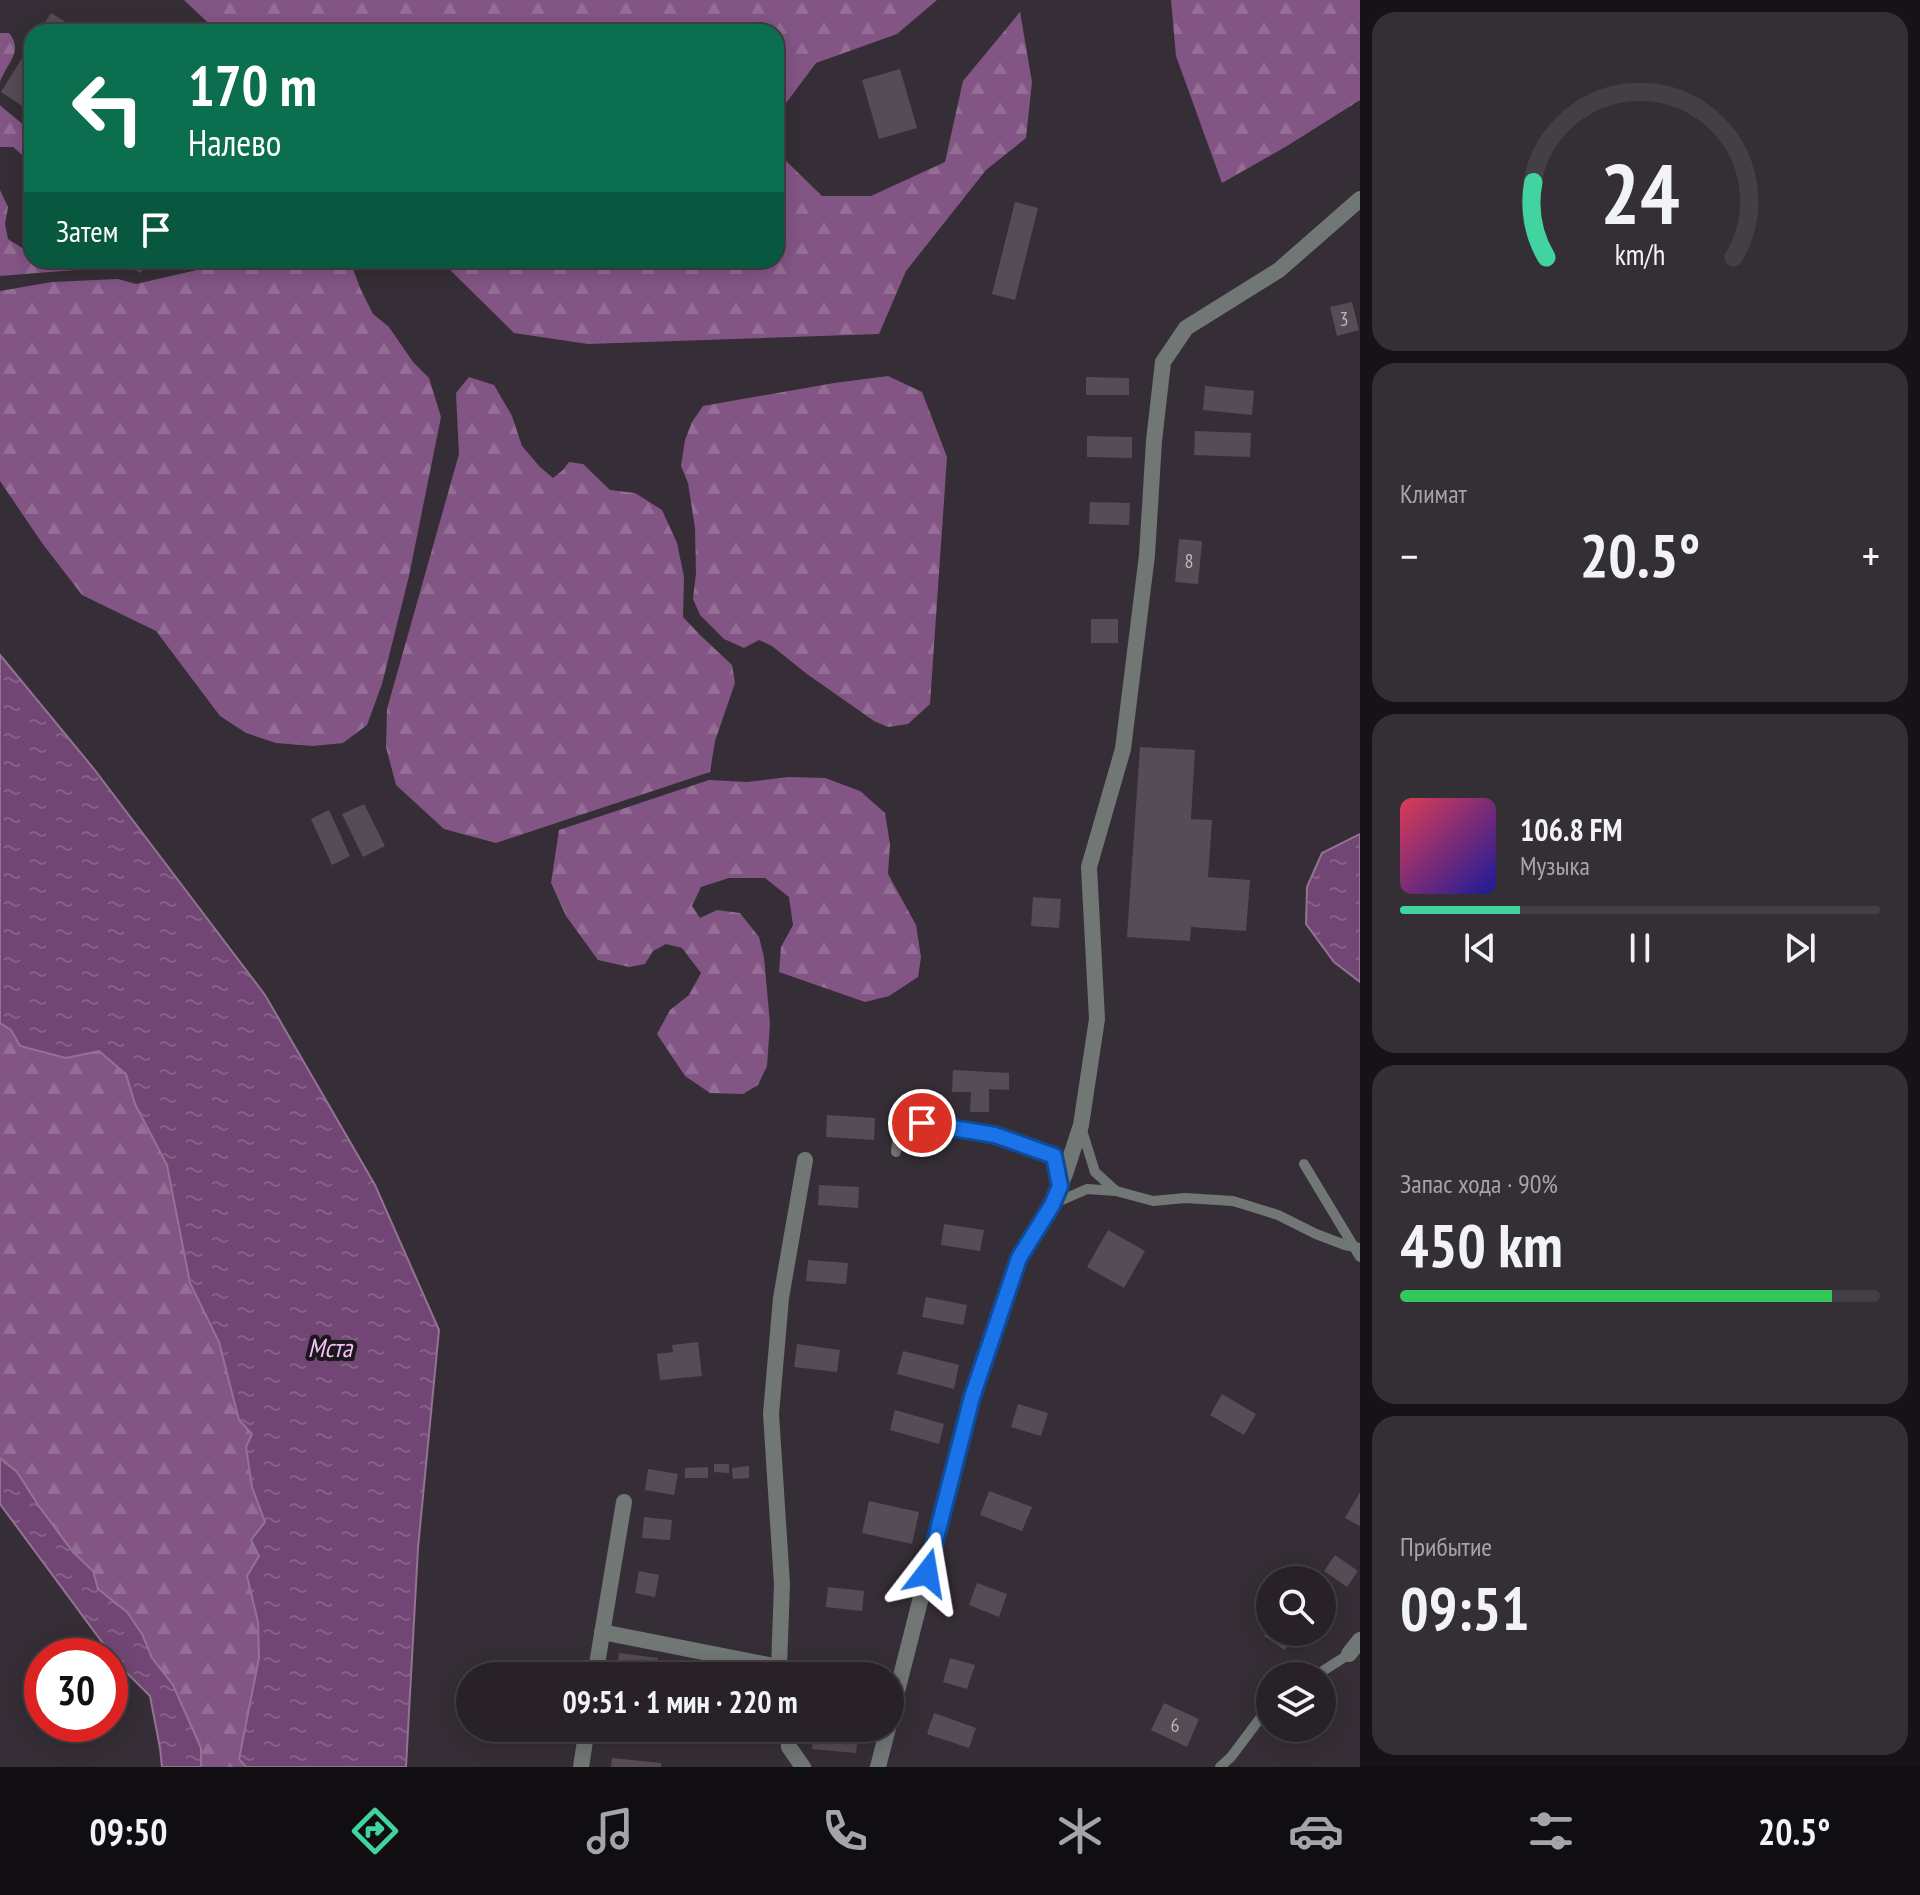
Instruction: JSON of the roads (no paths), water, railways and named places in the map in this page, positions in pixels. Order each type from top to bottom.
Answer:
[{"type":"street","points":[[904,1664],[972,1397],[1019,1258],[1052,1205],[1081,1125],[1097,1019],[1089,867],[1123,749],[1147,555],[1154,441],[1163,362],[1186,328],[1279,270],[1360,199]]},
{"type":"street","points":[[780,1662],[782,1584],[771,1414],[781,1298],[805,1160]]},
{"type":"street","points":[[597,1662],[624,1502]]},
{"type":"street","points":[[602,1632],[739,1662]]},
{"type":"street","points":[[1355,1651],[1360,1640]]},
{"type":"street","points":[[581,1767],[585,1742]]},
{"type":"street","points":[[789,1742],[803,1767]]},
{"type":"street","points":[[878,1767],[884,1742]]},
{"type":"lane","points":[[896,1152],[898,1134],[922,1123],[995,1135],[1054,1156],[1060,1186]]},
{"type":"lane","points":[[1081,1125],[1095,1172],[1116,1191]]},
{"type":"lane","points":[[1304,1164],[1358,1251]]},
{"type":"lane","points":[[1052,1205],[1087,1189],[1116,1191],[1153,1201],[1185,1198],[1233,1201],[1278,1215],[1358,1251]]},
{"type":"lane","points":[[1336,1663],[1355,1651]]},
{"type":"lane","points":[[1220,1767],[1256,1724]]},
{"type":"water","name":"Мста","points":[[0,655],[94,769],[265,995],[375,1185],[439,1330],[418,1548],[406,1767],[246,1767],[239,1759],[259,1658],[258,1622],[247,1576],[259,1556],[251,1540],[265,1522],[252,1487],[246,1447],[252,1434],[239,1420],[219,1342],[190,1283],[167,1165],[135,1104],[126,1074],[99,1051],[66,1058],[20,1046],[11,1030],[0,1023]]},
{"type":"water","points":[[1360,834],[1360,982],[1334,962],[1306,924],[1307,887],[1322,853]]},
{"type":"water","points":[[0,1458],[17,1472],[73,1552],[93,1571],[98,1589],[127,1612],[142,1634],[152,1658],[173,1685],[201,1748],[201,1767],[162,1767],[150,1696],[128,1674],[128,1638],[99,1638],[0,1504]]}]
